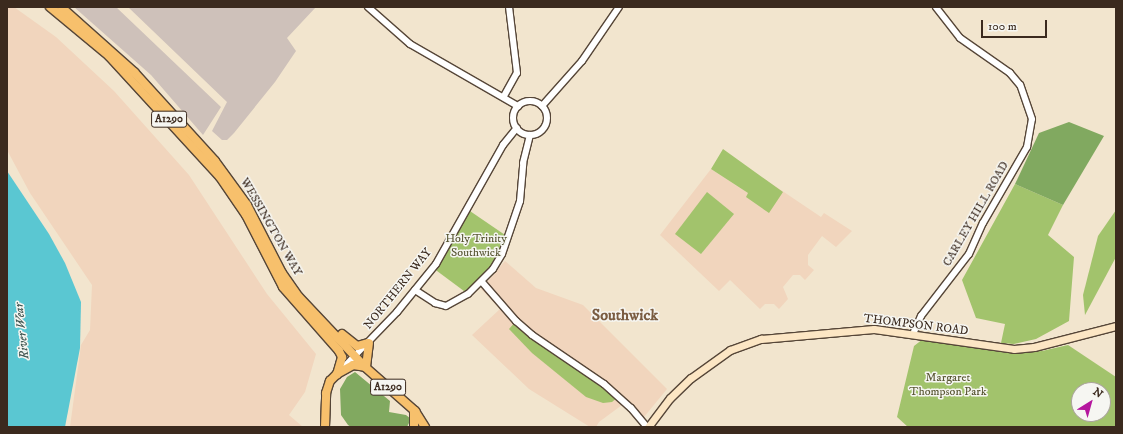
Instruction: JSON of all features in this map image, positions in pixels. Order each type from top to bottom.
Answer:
[{"type":"main road","name":"WESSINGTON WAY","points":[[50,7],[109,56],[220,177],[246,215],[283,287],[339,351],[342,357],[337,374]]},
{"type":"main road","name":"WESSINGTON WAY","points":[[61,7],[114,51],[215,161],[247,205],[288,282],[311,311],[366,367],[412,408]]},
{"type":"main road","points":[[311,311],[331,324],[353,344],[368,343],[366,367]]},
{"type":"main road","name":"THOMPSON ROAD","points":[[648,427],[670,398],[691,378],[720,356],[742,345],[761,339],[857,328],[912,334],[1014,349],[1034,347],[1116,326]]},
{"type":"main road","name":"A1290","points":[[337,374],[353,365],[366,367]]},
{"type":"main road","name":"NORTHERN WAY","points":[[323,425],[326,393],[337,374]]},
{"type":"main road","name":"A1290","points":[[412,408],[416,419],[414,427]]},
{"type":"main road","name":"A1290","points":[[412,408],[424,427]]},
{"type":"street","points":[[368,7],[410,44],[504,96],[518,106]]},
{"type":"street","points":[[504,96],[517,73],[509,7]]},
{"type":"street","points":[[542,106],[582,61],[619,7]]},
{"type":"street","name":"CARLEY HILL ROAD","points":[[912,334],[921,316],[969,254],[983,223],[1027,147],[1032,119],[1020,85],[1010,73],[960,38],[936,7]]},
{"type":"street","points":[[528,101],[542,106],[547,122],[541,131],[530,135],[517,128],[514,114],[518,106],[528,101]]},
{"type":"street","name":"NORTHERN WAY","points":[[337,374],[354,355],[368,343],[436,264],[503,145],[517,128]]},
{"type":"street","points":[[415,290],[434,304],[446,306],[482,282],[502,254],[520,201],[523,163],[530,135]]},
{"type":"street","points":[[482,282],[516,321],[547,345],[582,367],[617,396],[648,427]]},
{"type":"shaded area","points":[[7,7],[14,7],[56,37],[114,91],[189,175],[267,294],[316,354],[305,392],[289,415],[303,427],[70,427],[81,345],[90,330],[92,285],[30,193],[7,150]]},
{"type":"shaded area","points":[[74,7],[116,7],[221,107],[203,135],[151,75]]},
{"type":"shaded area","points":[[128,7],[316,7],[287,38],[296,51],[275,82],[234,133],[227,140],[222,140],[212,131],[227,102]]},
{"type":"shaded area","points":[[711,169],[748,193],[760,176],[821,217],[824,213],[852,231],[836,247],[822,236],[808,255],[808,265],[814,270],[805,280],[800,275],[793,275],[783,287],[788,299],[779,309],[774,304],[765,304],[760,309],[730,280],[719,291],[660,235]]},
{"type":"shaded area","points":[[505,261],[536,288],[583,305],[667,389],[644,417],[634,417],[622,405],[599,422],[596,427],[590,427],[529,389],[472,335],[500,309],[481,289]]},
{"type":"green space","points":[[1069,122],[1104,136],[1063,205],[1015,184],[1039,133]]},
{"type":"green space","points":[[723,149],[783,192],[769,213],[746,197],[748,193],[711,169]]},
{"type":"green space","points":[[1015,184],[1063,205],[1048,235],[1074,257],[1069,321],[1036,339],[1014,344],[1001,343],[1005,324],[976,318],[962,280]]},
{"type":"green space","points":[[707,192],[734,214],[701,254],[675,234]]},
{"type":"green space","name":"Holy Trinity Southwick","points":[[467,209],[508,237],[502,254],[468,294],[433,268]]},
{"type":"green space","points":[[1116,210],[1116,257],[1085,315],[1083,295],[1098,236]]},
{"type":"green space","points":[[516,321],[618,397],[612,402],[603,403],[586,397],[532,353],[509,329]]},
{"type":"green space","name":"Margaret Thompson Park","points":[[923,339],[1007,353],[1042,351],[1068,345],[1116,377],[1116,427],[908,427],[897,417],[914,346]]},
{"type":"green space","points":[[355,372],[390,401],[389,412],[406,415],[411,419],[407,427],[351,427],[348,425],[341,415],[340,389],[347,377]]},
{"type":"water","name":"River Wear","points":[[7,171],[49,234],[65,263],[81,302],[80,348],[65,427],[7,427]]},
{"type":"district","name":"Southwick","points":[[625,315]]}]
